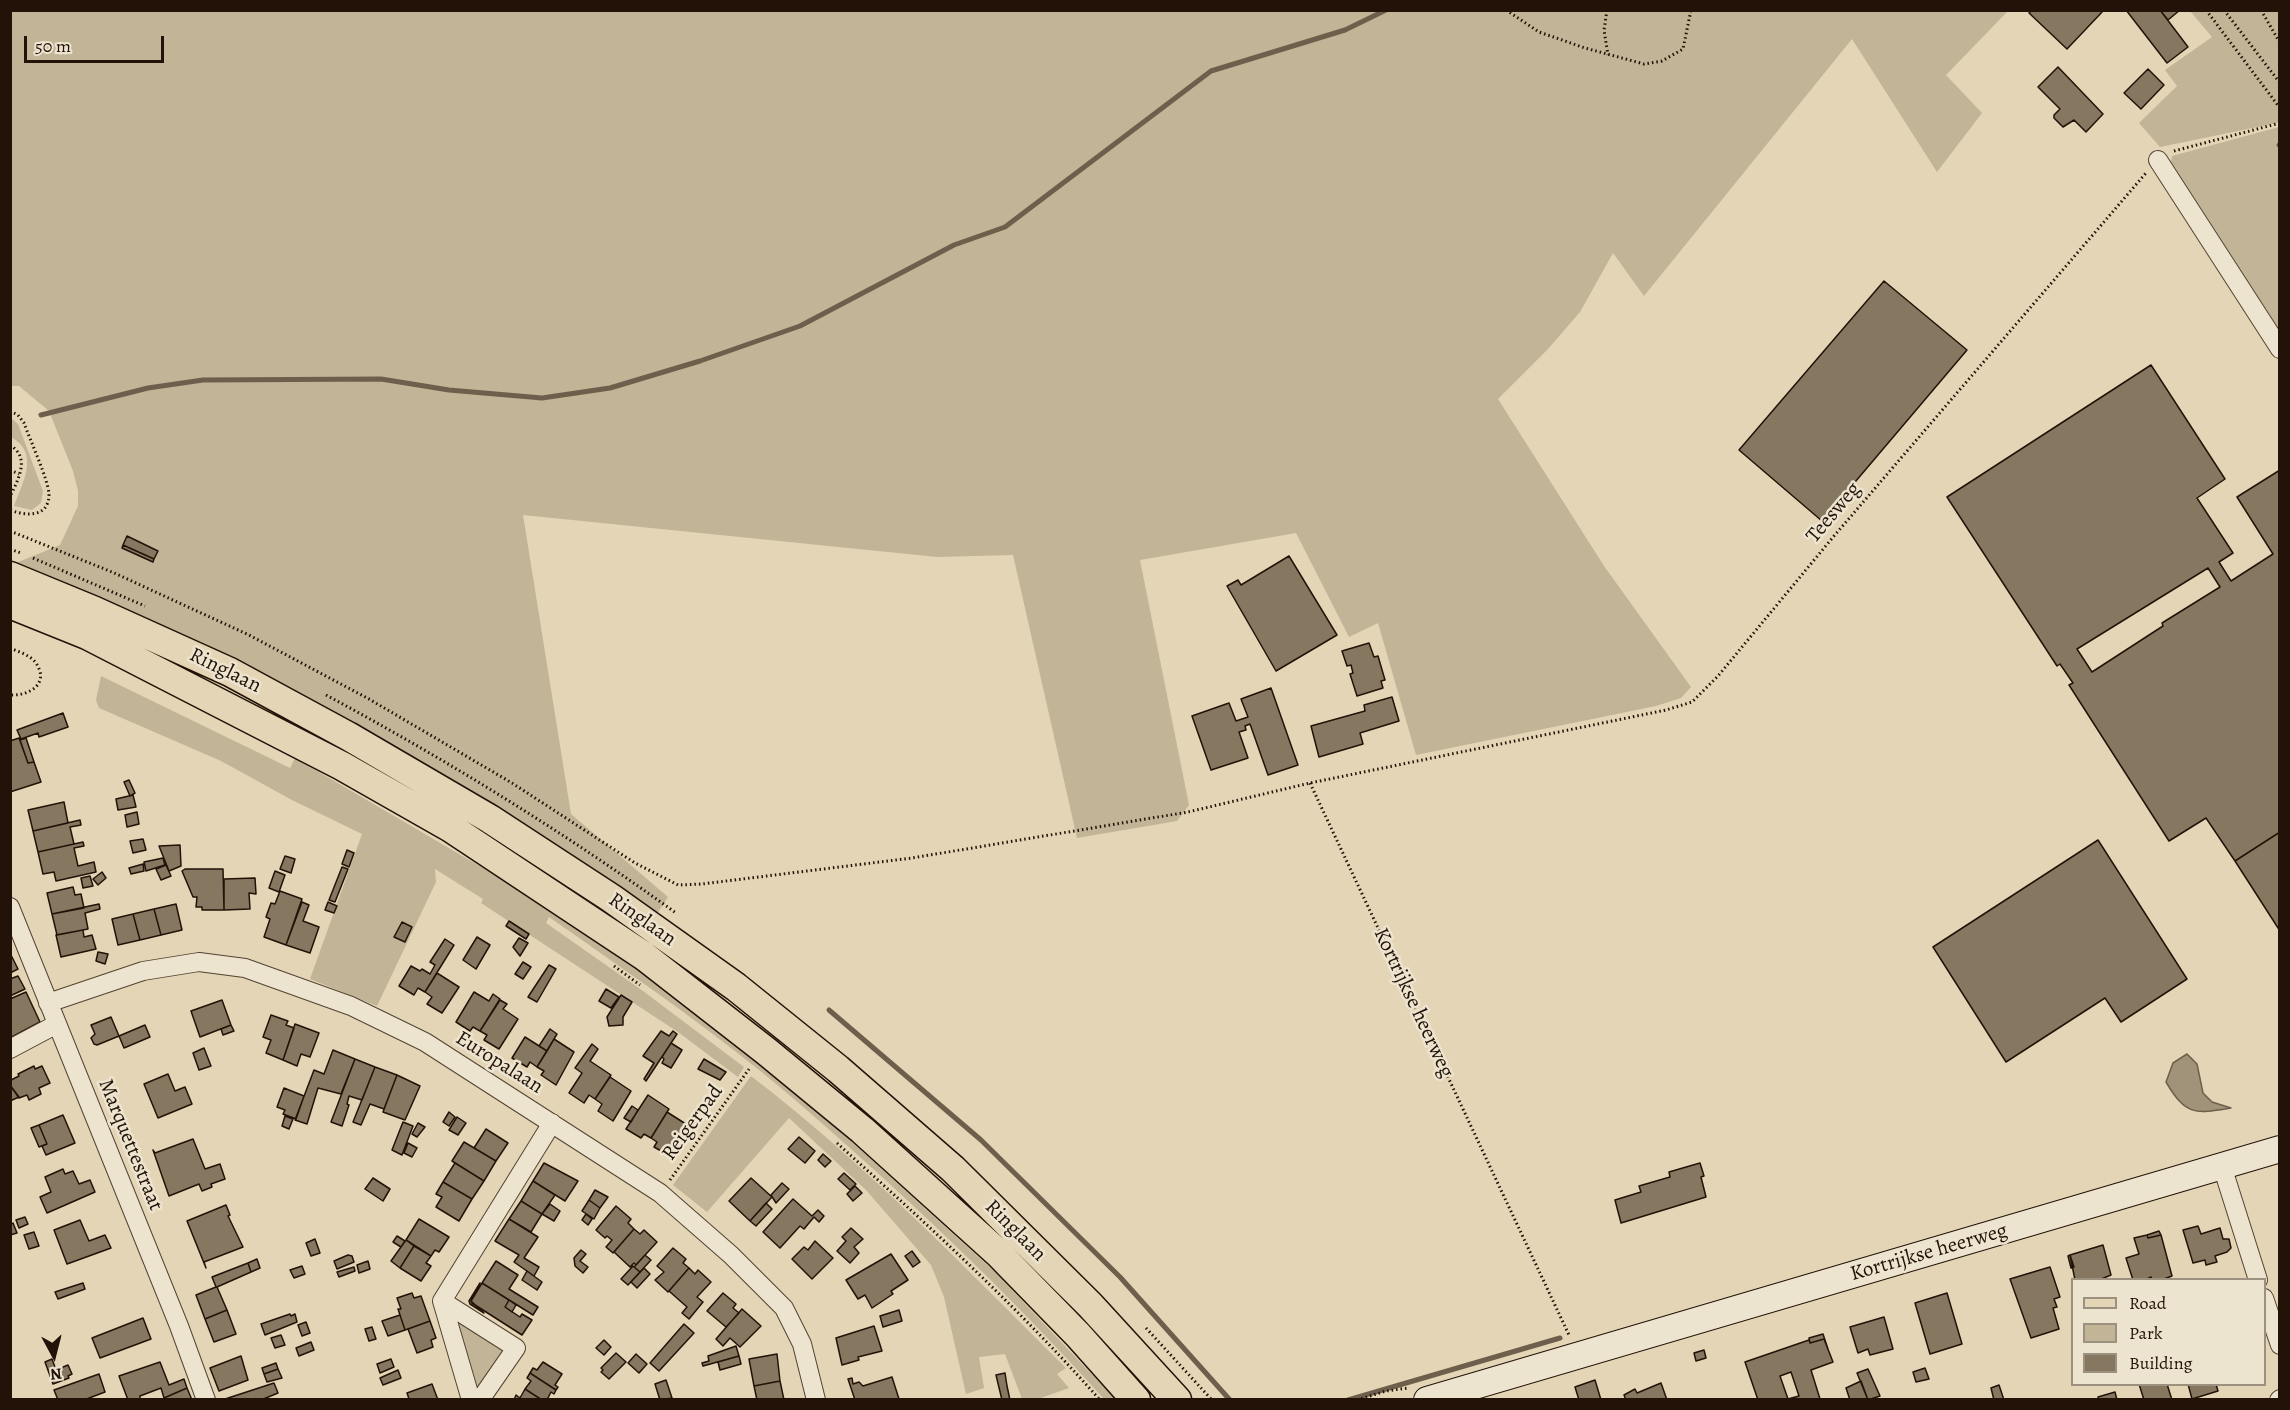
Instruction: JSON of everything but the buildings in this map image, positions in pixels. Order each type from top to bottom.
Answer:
[{"type":"main road","name":"Ringlaan","points":[[10,576],[95,611],[240,678],[348,736],[490,819],[611,898],[736,987],[838,1069],[953,1169],[1090,1305],[1177,1400]]},
{"type":"main road","name":"Ringlaan","points":[[10,604],[87,635],[342,766],[451,828],[644,956],[871,1137],[998,1253],[1078,1335],[1136,1400]]},
{"type":"street","points":[[2158,160],[2280,349]]},
{"type":"street","name":"Marquettestraat","points":[[10,907],[179,1326],[206,1400]]},
{"type":"street","name":"Europalaan","points":[[48,1004],[143,971],[199,962],[245,968],[351,1006],[425,1042],[660,1193],[731,1255],[784,1308],[802,1344],[816,1400]]},
{"type":"street","points":[[10,1048],[57,1024]]},
{"type":"street","points":[[471,1400],[442,1301],[552,1123]]},
{"type":"street","name":"Kortrijkse heerweg","points":[[1427,1400],[2280,1149]]},
{"type":"street","points":[[2222,1166],[2257,1278]]},
{"type":"street","points":[[442,1301],[516,1348],[480,1400]]},
{"type":"street","points":[[2266,1301],[2280,1345]]},
{"type":"path","points":[[1506,10],[1539,32],[1608,55],[1644,64],[1662,61],[1683,49],[1691,10]]},
{"type":"path","points":[[1607,10],[1605,30],[1608,55]]},
{"type":"path","points":[[2206,10],[2280,108]]},
{"type":"path","points":[[2224,10],[2280,83]]},
{"type":"path","points":[[2260,10],[2280,43]]},
{"type":"path","points":[[2158,160],[2164,153],[2280,123]]},
{"type":"path","name":"Teesweg","points":[[1310,783],[1666,710],[1692,702],[1718,676],[1841,527],[2158,160]]},
{"type":"path","points":[[10,411],[18,415],[24,423],[49,495],[44,508],[35,514],[24,515],[10,510]]},
{"type":"path","points":[[10,445],[22,458],[20,474],[10,497]]},
{"type":"path","points":[[10,470],[20,474]]},
{"type":"path","points":[[10,531],[112,572],[249,635],[379,705],[512,783],[635,863],[678,885],[912,858],[1188,812],[1310,783]]},
{"type":"path","points":[[10,648],[33,660],[38,666],[40,677],[38,684],[30,692],[23,695],[10,695]]},
{"type":"path","name":"Kortrijkse heerweg","points":[[1310,783],[1579,1356]]},
{"type":"path","points":[[609,963],[648,990]]},
{"type":"path","name":"Reigerpad","points":[[660,1193],[749,1069]]},
{"type":"path","points":[[837,1142],[957,1251],[1020,1314],[1100,1400]]},
{"type":"green space","points":[[10,11],[2008,11],[1946,75],[1982,113],[1937,172],[1852,39],[1644,296],[1613,253],[1580,312],[1548,349],[1498,399],[1604,566],[1691,687],[1681,698],[1656,706],[1416,755],[1378,623],[1349,637],[1296,533],[1140,560],[1189,805],[1177,821],[1077,838],[1013,555],[937,557],[523,515],[571,814],[668,897],[655,917],[11,565],[60,545],[78,506],[78,491],[73,471],[49,411],[19,386],[11,386]]},
{"type":"green space","points":[[2190,11],[2279,11],[2280,119],[2277,123],[2160,147],[2139,123],[2177,86],[2165,70],[2212,37]]},
{"type":"green space","points":[[2280,127],[2279,330],[2171,162],[2172,156]]},
{"type":"green space","points":[[10,417],[18,424],[43,491],[41,503],[32,510],[14,506],[25,478],[27,460],[25,451],[11,437]]},
{"type":"green space","points":[[101,676],[290,768],[295,758],[553,909],[635,967],[797,1092],[996,1273],[1115,1399],[1104,1399],[1068,1359],[954,1244],[794,1099],[705,1028],[549,917],[546,923],[643,991],[744,1067],[738,1077],[678,1032],[481,903],[483,899],[435,869],[436,882],[377,1006],[310,979],[362,834],[292,800],[221,761],[99,708],[96,700]]},
{"type":"green space","points":[[751,1076],[834,1144],[952,1255],[1066,1368],[1057,1374],[1069,1388],[1038,1399],[1022,1399],[1005,1354],[979,1357],[984,1388],[966,1394],[944,1297],[931,1265],[866,1190],[789,1118],[707,1212],[673,1185]]},
{"type":"green space","points":[[457,1321],[501,1348],[505,1354],[478,1392],[453,1322]]},
{"type":"shaded area","points":[[2187,1054],[2197,1064],[2203,1093],[2212,1102],[2231,1108],[2208,1111],[2192,1110],[2173,1093],[2166,1082],[2173,1063]]},
{"type":"waterway","points":[[41,415],[148,388],[203,380],[381,379],[449,390],[542,398],[610,388],[700,361],[800,326],[954,245],[1005,227],[1211,71],[1345,30],[1386,10]]},
{"type":"waterway","points":[[829,1010],[981,1140],[1120,1277],[1230,1400]]},
{"type":"waterway","points":[[1348,1400],[1560,1338]]}]
